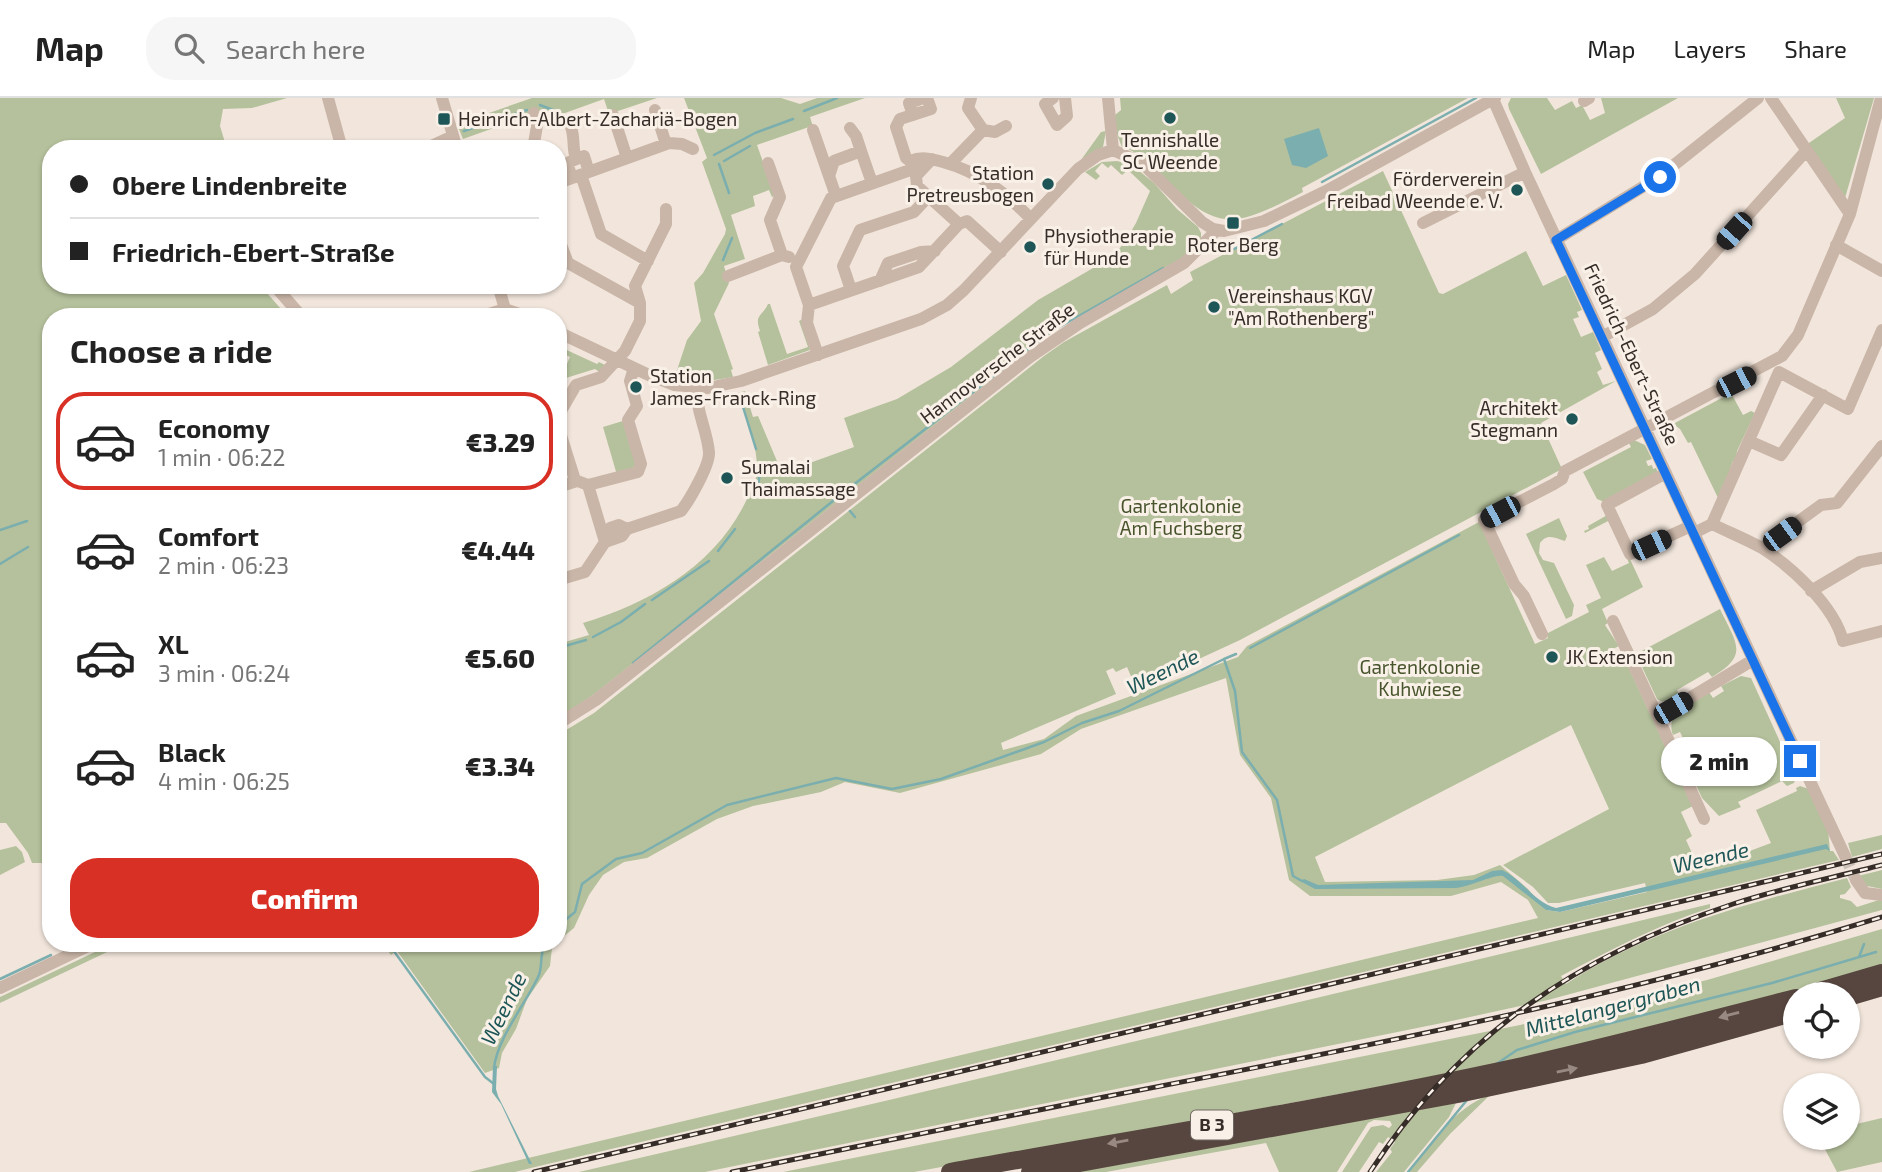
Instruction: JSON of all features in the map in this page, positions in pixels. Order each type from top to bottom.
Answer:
[{"type":"highway","points":[[1851,982],[1882,973]]},
{"type":"highway","points":[[1860,994],[1882,988]]},
{"type":"highway","name":"B 3","points":[[950,1172],[1475,1076],[1622,1043],[1783,1001]]},
{"type":"highway","name":"B 3","points":[[1030,1172],[1458,1094],[1641,1055],[1783,1016]]},
{"type":"street","points":[[328,98],[340,140]]},
{"type":"street","points":[[442,98],[454,140]]},
{"type":"street","points":[[925,98],[909,103],[913,115],[900,120],[896,127],[914,173],[929,196],[959,225]]},
{"type":"street","points":[[971,98],[968,108],[983,130],[995,132],[1006,126]]},
{"type":"street","points":[[1045,103],[1057,125],[1067,116],[1065,98]]},
{"type":"street","points":[[1108,98],[1113,150]]},
{"type":"street","points":[[1556,240],[1670,169],[1758,98]]},
{"type":"street","points":[[1771,98],[1850,214]]},
{"type":"street","points":[[1712,524],[1749,441],[1776,367],[1798,335],[1850,214],[1881,98]]},
{"type":"street","points":[[567,336],[674,384],[696,388],[725,386],[934,313],[964,290],[1086,162],[1098,155],[1113,150],[1142,163],[1190,213],[1217,230],[1234,229],[1256,224],[1299,205],[1494,99]]},
{"type":"street","name":"Friedrich-Ebert-Straße","points":[[1494,99],[1556,240],[1845,856]]},
{"type":"street","points":[[654,110],[666,144]]},
{"type":"street","points":[[534,113],[537,126],[535,140]]},
{"type":"street","points":[[612,115],[628,158]]},
{"type":"street","points":[[571,127],[575,138],[573,149],[576,159],[567,163],[581,175],[601,234],[648,261]]},
{"type":"street","points":[[850,128],[856,136],[872,183]]},
{"type":"street","points":[[813,130],[836,196]]},
{"type":"street","points":[[950,164],[983,130]]},
{"type":"street","points":[[567,180],[666,144],[682,144],[693,149]]},
{"type":"street","points":[[829,176],[834,161],[861,151]]},
{"type":"street","points":[[1602,337],[1653,309],[1695,274],[1806,151]]},
{"type":"street","points":[[818,355],[807,323],[809,305],[796,267],[831,198],[872,183],[914,173],[932,159],[950,164],[991,183],[1031,219]]},
{"type":"street","points":[[768,163],[780,197],[770,220],[782,255]]},
{"type":"street","points":[[1423,223],[1525,172]]},
{"type":"street","points":[[914,173],[921,198],[917,209]]},
{"type":"street","points":[[851,290],[843,266],[860,230],[914,212],[929,196]]},
{"type":"street","points":[[567,400],[576,385],[601,377],[625,351],[640,321],[640,303],[635,286],[666,224],[666,209]]},
{"type":"street","points":[[809,305],[919,267],[959,225],[967,221],[1001,252]]},
{"type":"street","name":"Hannoversche Straße","points":[[567,718],[596,700],[1030,357],[1080,323],[1181,265],[1217,230]]},
{"type":"street","points":[[1836,246],[1882,271]]},
{"type":"street","points":[[728,276],[782,255],[799,261]]},
{"type":"street","points":[[567,261],[640,303]]},
{"type":"street","points":[[282,294],[294,308]]},
{"type":"street","points":[[1776,367],[1848,409],[1882,330]]},
{"type":"street","points":[[1542,634],[1524,596],[1514,584],[1485,520],[1554,484],[1562,479],[1565,471],[1645,428],[1776,367]]},
{"type":"street","points":[[567,486],[638,472],[641,464],[628,419],[637,405],[630,381],[634,368]]},
{"type":"street","points":[[567,577],[585,572],[605,541],[622,536],[627,529],[681,511],[709,461],[709,451],[696,403],[696,388]]},
{"type":"street","points":[[1749,441],[1781,455],[1823,395]]},
{"type":"street","points":[[1762,548],[1821,505],[1837,503],[1878,462],[1882,446]]},
{"type":"street","points":[[567,449],[605,541]]},
{"type":"street","name":"Friedrich-Ebert-Straße","points":[[1666,473],[1607,505],[1630,554],[1692,530]]},
{"type":"street","points":[[1692,530],[1712,524],[1762,548],[1811,591],[1839,627],[1843,641],[1882,631]]},
{"type":"street","points":[[1811,591],[1860,562],[1882,558]]},
{"type":"street","points":[[1613,621],[1704,819]]},
{"type":"street","points":[[1658,716],[1753,660]]},
{"type":"street","points":[[1856,880],[1865,893],[1882,895]]},
{"type":"street","points":[[0,988],[75,952]]},
{"type":"green space","points":[[0,98],[287,98],[252,108],[223,109],[220,126],[224,140],[42,140],[42,294],[268,294],[280,308],[42,308],[42,863],[32,863],[6,823],[0,823]]},
{"type":"green space","points":[[532,98],[657,98],[609,114],[604,99],[540,122],[536,113],[463,139],[457,124]]},
{"type":"green space","points":[[684,98],[781,98],[800,104],[817,98],[865,98],[810,117],[814,130],[809,127],[757,145],[775,196],[772,197],[769,190],[753,196],[755,206],[731,215],[745,259],[724,266],[729,283],[714,314],[733,369],[733,377],[711,380],[690,381],[675,378],[674,372],[687,340],[701,321],[694,283],[703,273],[726,229],[702,162],[707,158]]},
{"type":"green space","points":[[1120,98],[1468,98],[1302,188],[1303,192],[1264,211],[1232,219],[1218,218],[1203,211],[1148,161],[1122,147],[1116,132],[1115,115],[1121,110]]},
{"type":"green space","points":[[1511,98],[1547,98],[1555,110],[1572,101],[1576,108],[1582,105],[1590,120],[1605,113],[1601,98],[1678,98],[1541,174],[1509,109]]},
{"type":"green space","points":[[1836,98],[1874,98],[1845,198],[1806,145],[1845,118]]},
{"type":"green space","points":[[1106,131],[1103,147],[1081,160],[1101,132]]},
{"type":"green space","points":[[1117,161],[1132,165],[1198,227],[1201,241],[1182,259],[1058,328],[593,695],[567,712],[567,641],[589,635],[583,623],[632,605],[678,579],[717,545],[746,501],[755,482],[757,460],[738,393],[745,391],[753,417],[758,416],[782,473],[854,447],[844,418],[897,399],[951,367],[1038,300],[1112,257],[1136,223],[1150,191],[1128,170],[1122,175],[1111,165],[1108,168],[1102,163],[1095,171],[1100,176],[1096,180],[1085,172],[1102,162]]},
{"type":"green space","points":[[1383,171],[1439,293],[1443,294],[1526,251],[1543,286],[1566,275],[1582,310],[1577,312],[1579,317],[1573,319],[1581,337],[1593,332],[1601,350],[1595,353],[1602,369],[1597,372],[1603,385],[1616,381],[1541,423],[1562,469],[1240,640],[1136,688],[1127,667],[1116,672],[1113,668],[1106,671],[1116,694],[1001,743],[1003,750],[1044,739],[1076,716],[1238,657],[1247,646],[1479,522],[1535,644],[1548,638],[1546,634],[1589,612],[1586,605],[1601,598],[1586,565],[1604,557],[1612,571],[1629,563],[1610,520],[1585,533],[1584,531],[1609,514],[1643,587],[1602,609],[1608,623],[1605,625],[1619,646],[1613,649],[1619,663],[1625,660],[1693,806],[1681,812],[1692,836],[1686,840],[1698,866],[1728,853],[1731,858],[1771,843],[1756,810],[1797,791],[1796,788],[1800,786],[1809,789],[1828,829],[1830,851],[1833,851],[1839,860],[515,1172],[469,1172],[1538,918],[1528,900],[1501,882],[1451,896],[1310,896],[1289,880],[1271,798],[1240,755],[1226,678],[1081,729],[1041,754],[900,793],[845,782],[821,792],[753,806],[717,819],[647,858],[624,862],[603,875],[589,895],[574,928],[567,934],[567,730],[594,713],[1044,356],[1064,342],[1167,285],[1171,294],[1193,280],[1190,272]],"holes":[[[1571,725],[1609,809],[1503,865],[1533,887],[1548,903],[1559,903],[1645,883],[1647,892],[1560,912],[1546,910],[1528,889],[1500,865],[1474,875],[1437,880],[1325,882],[1315,857]]]},
{"type":"green space","points":[[768,304],[787,354],[808,347],[799,321],[803,319],[810,350],[768,365],[758,332],[758,321]]},
{"type":"green space","points":[[567,350],[607,366],[601,373],[595,369],[567,378],[570,357],[567,356]]},
{"type":"green space","points":[[1731,393],[1743,415],[1751,411],[1755,413],[1737,451],[1736,462],[1733,461],[1719,500],[1691,442],[1688,443],[1680,429],[1673,424]]},
{"type":"green space","points":[[626,420],[639,465],[617,475],[603,427]]},
{"type":"green space","points":[[1634,440],[1645,445],[1652,459],[1646,461],[1648,466],[1656,468],[1659,475],[1607,503],[1597,499],[1583,472],[1631,447],[1629,443]]},
{"type":"green space","points":[[1559,518],[1567,536],[1565,541],[1546,538],[1540,543],[1539,553],[1543,560],[1554,563],[1574,605],[1572,616],[1566,619],[1526,534]]},
{"type":"green space","points":[[1720,609],[1735,640],[1732,662],[1712,677],[1708,672],[1677,690],[1680,696],[1674,699],[1666,702],[1657,699],[1636,654]]},
{"type":"green space","points":[[1741,676],[1751,678],[1796,777],[1794,783],[1787,786],[1782,781],[1738,802],[1741,807],[1719,816],[1702,798],[1681,752],[1688,749],[1680,732],[1673,735],[1671,727],[1676,714],[1682,709],[1709,692],[1713,698],[1724,691],[1721,686]]},
{"type":"green space","points":[[1882,835],[1882,849],[1852,857],[1848,843]]},
{"type":"green space","points":[[16,846],[22,852],[25,862],[0,875],[0,850]]},
{"type":"green space","points":[[1882,870],[1882,889],[1867,886],[1858,876]]},
{"type":"green space","points":[[1847,878],[1851,887],[1845,894],[1840,895],[1840,898],[1851,901],[1857,907],[1882,899],[1882,910],[1548,1000],[705,1172],[579,1172],[1710,904],[1710,908],[1652,930],[1561,976],[1566,984],[1598,964],[1667,932],[1774,897]]},
{"type":"green space","points":[[1882,929],[1882,967],[1827,982],[1783,982],[1783,994],[1682,1022],[1438,1076],[914,1172],[783,1172],[1520,1025],[1707,980]]},
{"type":"green space","points":[[95,952],[107,952],[0,1003],[0,997]]},
{"type":"green space","points":[[398,952],[552,952],[550,966],[527,999],[516,1029],[502,1053],[499,1068],[485,1073]]},
{"type":"green space","points":[[1490,1095],[1450,1134],[1417,1172],[1409,1172],[1455,1117]]},
{"type":"green space","points":[[1456,1103],[1449,1117],[1404,1172],[1376,1172],[1392,1152],[1390,1149],[1395,1142],[1388,1137],[1383,1144],[1379,1142],[1359,1172],[1342,1172],[1371,1127],[1383,1125],[1389,1128],[1392,1125],[1390,1121],[1374,1120],[1368,1123],[1337,1172],[1279,1172],[1266,1143],[1106,1172],[1061,1172]]},
{"type":"green space","points":[[1882,1118],[1882,1162],[1837,1172],[1825,1150],[1860,1150],[1860,1123]]},
{"type":"water","points":[[1319,128],[1328,156],[1306,168],[1292,165],[1284,139]]},
{"type":"water","points":[[1827,844],[1830,851],[1826,849],[1560,912],[1546,910],[1503,876],[1455,888],[1315,889],[1300,881],[1304,879],[1318,885],[1473,880],[1492,871],[1502,870],[1541,901],[1556,908]]},
{"type":"water","points":[[493,1066],[497,1066],[498,1096],[532,1164],[529,1164],[501,1104],[492,1092]]},
{"type":"waterway","points":[[804,111],[837,98]]},
{"type":"waterway","points":[[1322,182],[1476,98]]},
{"type":"waterway","points":[[540,105],[553,110]]},
{"type":"waterway","points":[[464,131],[527,110]]},
{"type":"waterway","points":[[714,155],[755,133],[793,119]]},
{"type":"waterway","points":[[724,161],[750,146]]},
{"type":"waterway","points":[[719,164],[729,193]]},
{"type":"waterway","points":[[1234,249],[1282,224]]},
{"type":"waterway","points":[[723,260],[732,238]]},
{"type":"waterway","points":[[633,663],[839,496],[1049,333],[1163,268]]},
{"type":"waterway","points":[[739,394],[756,449]]},
{"type":"waterway","points":[[758,485],[760,473]]},
{"type":"waterway","points":[[850,511],[855,517]]},
{"type":"waterway","points":[[0,530],[27,521]]},
{"type":"waterway","points":[[718,551],[735,529]]},
{"type":"waterway","points":[[1250,648],[1459,535]]},
{"type":"waterway","points":[[0,564],[28,547]]},
{"type":"waterway","points":[[652,600],[709,561]]},
{"type":"waterway","points":[[593,637],[621,622],[645,604]]},
{"type":"waterway","points":[[567,645],[586,640]]},
{"type":"waterway","points":[[1224,659],[1236,654]]},
{"type":"waterway","name":"Weende","points":[[567,919],[575,912],[582,884],[616,859],[642,853],[727,805],[836,778],[892,789],[941,779],[1044,742],[1082,723],[1119,711],[1224,659],[1235,691],[1242,752],[1277,800],[1293,876],[1302,881]]},
{"type":"waterway","points":[[1859,957],[1864,944]]},
{"type":"waterway","points":[[395,952],[485,1077],[494,1084]]},
{"type":"waterway","name":"Weende","points":[[494,1068],[506,1033],[539,975],[543,952]]},
{"type":"waterway","name":"Mittelangergraben","points":[[1495,1065],[1517,1050],[1575,1032],[1772,983],[1876,952]]},
{"type":"waterway","points":[[0,979],[51,955]]},
{"type":"waterway","name":"Mittelangergraben","points":[[1408,1172],[1467,1100]]},
{"type":"tunnel","points":[[1845,856],[1856,880]]},
{"type":"railway","points":[[534,1172],[1882,854]]},
{"type":"railway","points":[[1370,1172],[1405,1123],[1443,1079],[1484,1040],[1528,1005],[1574,975],[1677,924],[1788,888],[1882,865]]},
{"type":"railway","points":[[732,1172],[1495,1018],[1690,971],[1882,917]]},
{"type":"place","name":"Tennishalle SC Weende","points":[[1170,118]]},
{"type":"place","name":"Heinrich-Albert-Zachariä-Bogen","points":[[444,119]]},
{"type":"place","name":"Station Pretreusbogen","points":[[1048,184]]},
{"type":"place","name":"Förderverein Freibad Weende e. V.","points":[[1517,190]]},
{"type":"place","name":"Roter Berg","points":[[1233,223]]},
{"type":"place","name":"Physiotherapie für Hunde","points":[[1030,247]]},
{"type":"place","name":"Vereinshaus KGV \"Am Rothenberg\"","points":[[1214,307]]},
{"type":"place","name":"Station James-Franck-Ring","points":[[636,387]]},
{"type":"place","name":"Architekt Stegmann","points":[[1572,419]]},
{"type":"place","name":"Sumalai Thaimassage","points":[[727,478]]},
{"type":"place","name":"JK Extension","points":[[1552,657]]},
{"type":"route","points":[[1660,177],[1556,240],[1800,761]]},
{"type":"park label","name":"Gartenkolonie Am Fuchsberg","points":[[1181,517]]},
{"type":"park label","name":"Gartenkolonie Kuhwiese","points":[[1420,678]]}]
